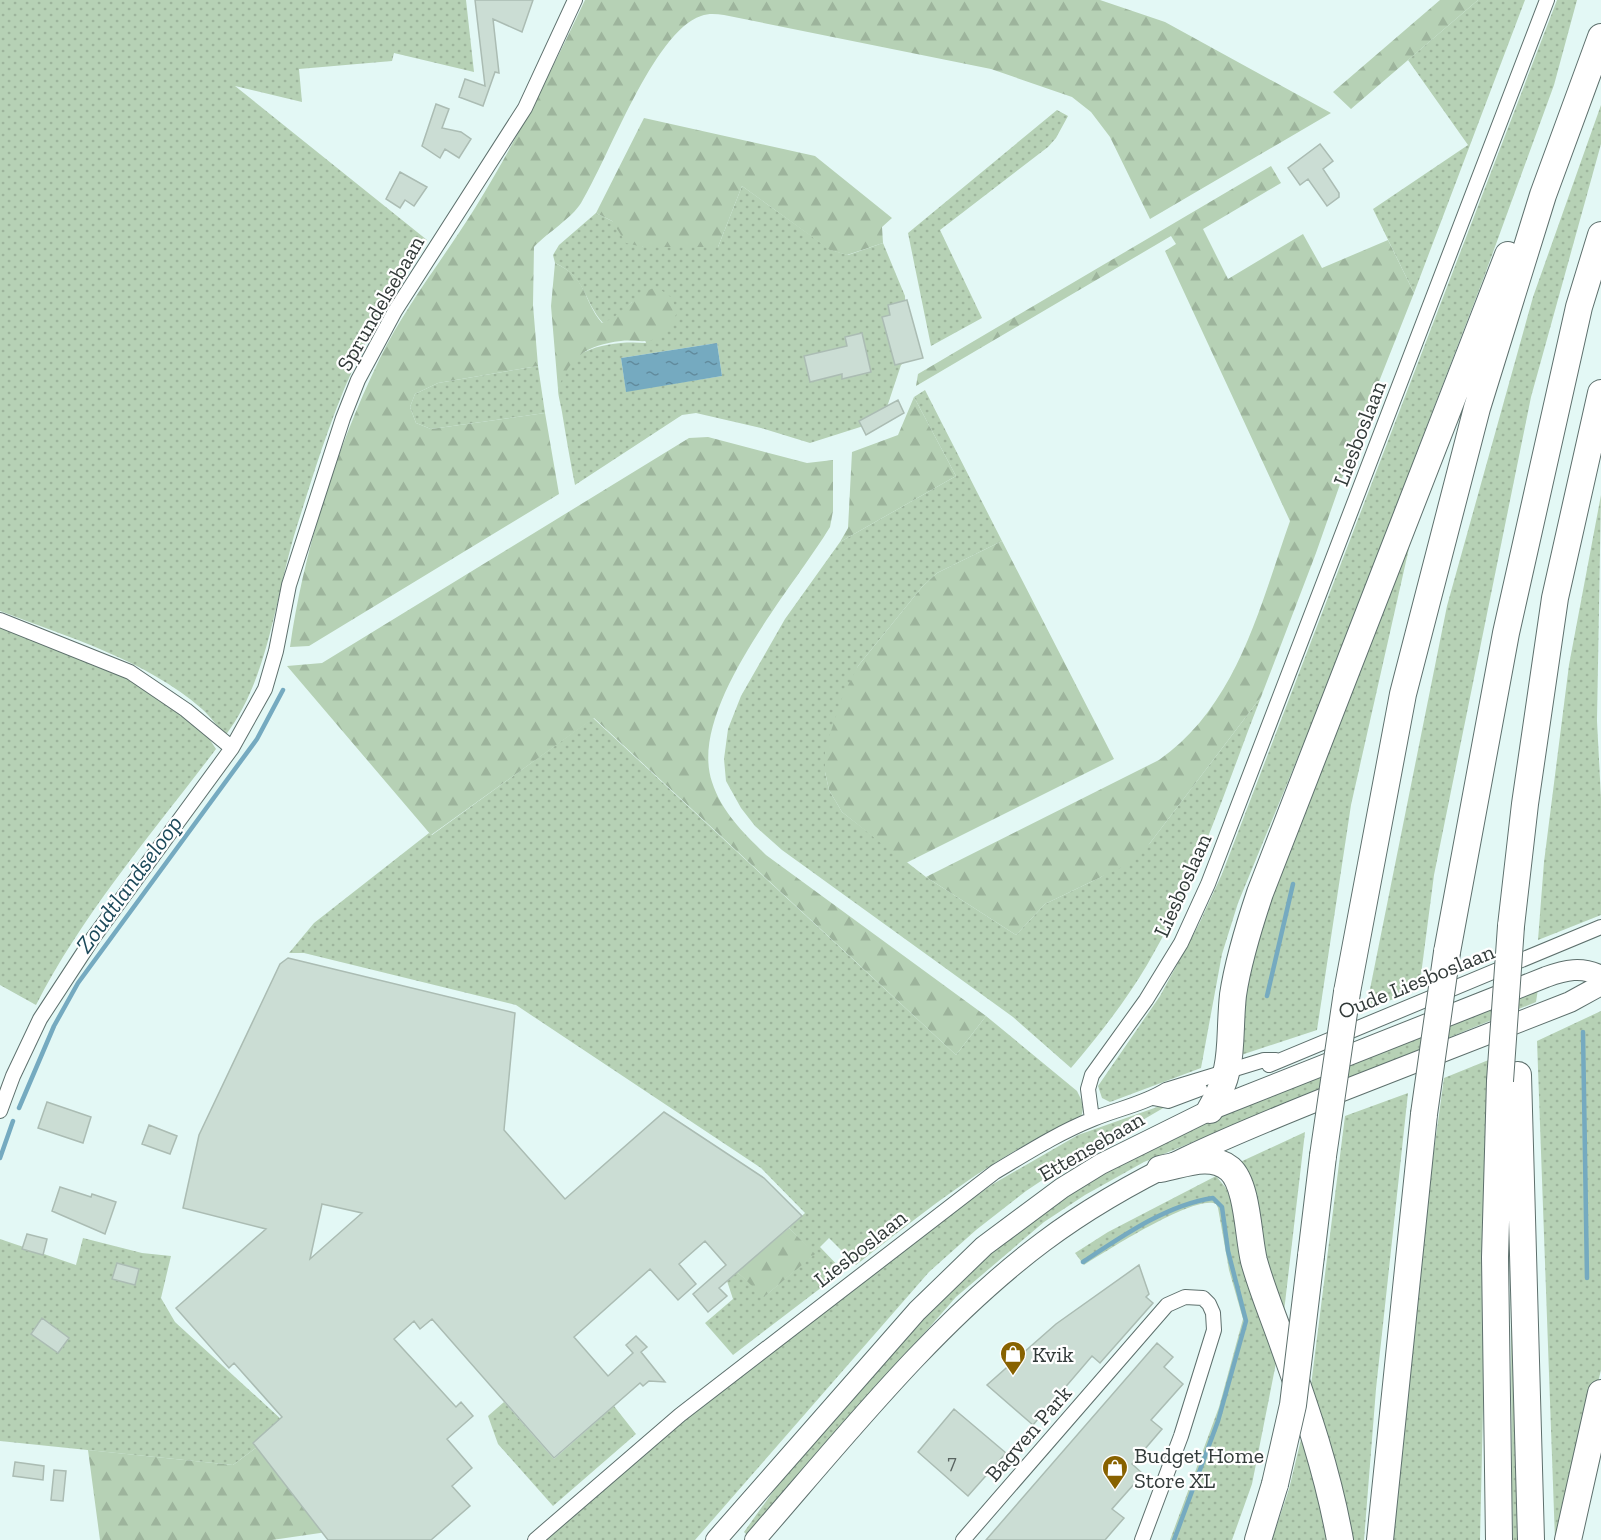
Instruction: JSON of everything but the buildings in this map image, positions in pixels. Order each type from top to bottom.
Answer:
[{"type":"highway","points":[[1258,1540],[1275,1485],[1293,1404],[1323,1156],[1347,992],[1402,694],[1477,408],[1543,195],[1601,37]]},
{"type":"highway","points":[[1210,1110],[1227,1077],[1234,994],[1244,943],[1260,893],[1514,240],[1543,195]]},
{"type":"highway","points":[[1380,1540],[1424,1114],[1447,951],[1506,633],[1579,307],[1601,236]]},
{"type":"highway","points":[[1499,1540],[1495,1257],[1509,1078],[1525,804],[1555,598],[1601,393]]},
{"type":"highway","points":[[1509,1078],[1531,1540]]},
{"type":"highway","points":[[1160,1169],[1197,1160],[1210,1161],[1225,1165],[1236,1175],[1243,1196],[1257,1270],[1322,1457],[1340,1540]]},
{"type":"highway","points":[[1568,1540],[1601,1393]]},
{"type":"main road","name":"Ettensebaan","points":[[716,1540],[917,1311],[984,1245],[1083,1174],[1210,1110],[1566,970],[1584,969],[1601,976]]},
{"type":"main road","points":[[755,1540],[918,1357],[982,1291],[1064,1226],[1105,1199],[1160,1169],[1253,1126],[1570,1002],[1601,985]]},
{"type":"street","name":"Sprundelsebaan","points":[[0,1111],[13,1076],[40,1019],[93,938],[232,748],[265,689],[276,651],[289,585],[332,449],[358,380],[395,311],[525,108],[575,0]]},
{"type":"street","name":"Liesboslaan","points":[[535,1540],[680,1415],[958,1198],[1041,1144],[1092,1119],[1088,1089],[1092,1075],[1146,1000],[1181,943],[1208,884],[1547,0]]},
{"type":"street","points":[[0,621],[130,672],[186,710],[232,748]]},
{"type":"street","name":"Oude Liesboslaan","points":[[1092,1119],[1153,1098],[1168,1101],[1227,1077],[1263,1069],[1276,1060],[1571,942],[1601,927]]},
{"type":"street","name":"Oude Liesboslaan","points":[[1571,942],[1601,937]]},
{"type":"street","name":"Bagven Park","points":[[963,1540],[1167,1305],[1181,1298],[1199,1297],[1206,1300],[1211,1308],[1214,1330],[1181,1436],[1142,1540]]},
{"type":"green space","points":[[0,0],[466,0],[474,72],[394,53],[392,61],[299,69],[302,102],[235,86],[427,240],[369,336],[343,393],[326,436],[289,552],[262,662],[240,713],[225,736],[202,709],[180,692],[131,663],[106,651],[0,611]]},
{"type":"green space","points":[[585,0],[1100,0],[1165,22],[1331,113],[1150,219],[1110,137],[1091,112],[1072,97],[991,69],[724,15],[701,16],[683,27],[666,46],[649,71],[577,209],[534,247],[533,305],[538,366],[438,383],[415,394],[410,407],[416,423],[431,429],[545,413],[559,494],[309,646],[290,647],[313,536],[336,462],[364,392],[401,319],[475,208],[505,157]]},
{"type":"green space","points":[[1440,0],[1478,0],[1351,109],[1333,92]]},
{"type":"green space","points":[[1478,0],[1525,0],[1414,293],[1373,209],[1468,145],[1408,60]]},
{"type":"green space","points":[[1557,0],[1577,0],[1554,85],[1484,277],[1324,694],[1238,903],[1222,954],[1201,1068],[1110,1102],[1102,1098],[1098,1086],[1160,996],[1199,924],[1222,874]]},
{"type":"green space","points":[[1601,105],[1601,144],[1531,397],[1434,875],[1419,990],[1366,1009],[1447,606],[1533,297]]},
{"type":"green space","points":[[1057,110],[1068,116],[1056,138],[1048,147],[940,230],[982,318],[931,346],[908,233]]},
{"type":"green space","points":[[644,118],[815,156],[892,218],[882,227],[883,243],[847,255],[830,250],[742,186],[718,247],[643,247],[626,243],[612,221],[596,213]]},
{"type":"green space","points":[[1271,166],[1281,183],[1203,229],[1228,279],[1303,234],[1322,268],[1388,240],[1414,293],[1352,450],[1316,553],[1261,697],[1150,843],[1128,864],[1045,904],[1016,935],[926,877],[1159,760],[1186,738],[1208,712],[1227,683],[1242,652],[1256,620],[1290,521],[1165,251],[1176,244],[1171,236],[916,386],[918,374]]},
{"type":"green space","points":[[742,186],[831,250],[848,255],[883,243],[905,296],[906,328],[912,357],[901,365],[885,413],[876,422],[810,443],[761,428],[696,413],[682,415],[575,485],[558,395],[561,375],[579,355],[591,349],[619,343],[646,343],[632,302],[617,318],[603,323],[579,282],[555,263],[553,255],[559,245],[596,213],[612,221],[643,247],[718,247]],"holes":[[[717,343],[722,376],[626,391],[621,358]]]},
{"type":"green space","points":[[555,263],[566,269],[579,282],[602,323],[617,315],[642,294],[657,287],[672,298],[677,313],[667,331],[659,337],[643,341],[609,343],[581,354],[568,369],[558,389],[551,306]]},
{"type":"green space","points":[[538,366],[545,413],[431,429],[416,423],[410,407],[415,394],[438,383]]},
{"type":"green space","points":[[925,390],[1002,541],[937,573],[922,587],[858,666],[825,772],[829,790],[842,812],[926,877],[1016,935],[1045,904],[1101,877],[1150,843],[1261,697],[1209,834],[1165,933],[1130,992],[1071,1068],[1013,1017],[782,850],[755,826],[741,808],[726,781],[724,759],[728,729],[741,696],[785,619],[840,542],[956,476],[914,397]]},
{"type":"green space","points":[[914,397],[956,476],[840,542],[848,528],[852,452],[898,435]]},
{"type":"green space","points":[[708,437],[807,463],[833,460],[833,511],[830,527],[748,649],[729,685],[715,719],[708,752],[712,782],[716,793],[734,822],[766,855],[986,1016],[956,1055],[594,718],[431,835],[287,666],[322,663],[689,438]]},
{"type":"green space","points":[[1421,495],[1351,805],[1317,1030],[1241,1055],[1243,1011],[1258,928]]},
{"type":"green space","points":[[1601,495],[1597,721],[1601,798],[1601,915],[1538,940],[1544,862],[1569,665]]},
{"type":"green space","points":[[1002,541],[1114,759],[906,863],[842,812],[829,790],[825,772],[825,749],[843,695],[858,666],[922,587],[937,573]]},
{"type":"green space","points":[[0,626],[108,668],[148,687],[206,734],[216,749],[97,905],[36,1005],[0,985]]},
{"type":"green space","points":[[593,718],[956,1055],[986,1016],[1077,1091],[1082,1104],[1081,1117],[1049,1132],[991,1165],[856,1265],[829,1238],[820,1247],[843,1271],[733,1355],[705,1323],[733,1299],[727,1281],[737,1272],[765,1296],[814,1254],[789,1228],[805,1213],[761,1168],[516,1005],[304,953],[289,953],[314,923],[429,833],[432,835]]},
{"type":"green space","points":[[1538,989],[1536,1002],[1144,1162],[1085,1195],[1044,1222],[956,1297],[747,1535],[744,1532],[792,1465],[922,1318],[991,1252],[1061,1199],[1124,1161],[1195,1127]]},
{"type":"green space","points":[[1601,1011],[1601,1370],[1560,1540],[1555,1540],[1537,1041]]},
{"type":"green space","points":[[1491,1059],[1480,1540],[1393,1540],[1427,1201],[1444,1078]]},
{"type":"green space","points":[[1408,1093],[1376,1389],[1364,1540],[1345,1540],[1309,1401],[1345,1116]]},
{"type":"green space","points":[[1177,1100],[1062,1167],[1026,1191],[976,1230],[929,1272],[695,1540],[546,1540],[669,1433],[928,1230],[993,1184],[1078,1135]]},
{"type":"green space","points":[[1305,1132],[1283,1320],[1238,1163]]},
{"type":"green space","points":[[1216,1176],[1226,1188],[1233,1205],[1277,1358],[1252,1484],[1232,1540],[1170,1540],[1219,1407],[1243,1319],[1229,1270],[1218,1208],[1216,1204],[1205,1203],[1189,1207],[1129,1237],[1084,1265],[1075,1253],[1108,1232]]},
{"type":"green space","points":[[1510,1199],[1519,1389],[1517,1540],[1513,1540],[1512,1493]]},
{"type":"green space","points":[[789,1228],[815,1254],[764,1297],[737,1272]]},
{"type":"green space","points":[[83,1238],[142,1253],[171,1256],[161,1298],[175,1322],[282,1420],[257,1447],[233,1465],[0,1441],[0,1239],[76,1265]]},
{"type":"green space","points":[[504,1402],[554,1459],[614,1406],[636,1434],[553,1506],[498,1444],[488,1416]]},
{"type":"green space","points":[[1303,1431],[1329,1540],[1272,1540],[1289,1489]]},
{"type":"green space","points":[[257,1447],[327,1532],[272,1540],[100,1540],[88,1450],[233,1465]]},
{"type":"water","points":[[717,343],[722,376],[626,392],[621,358]]},
{"type":"waterway","name":"Zoudtlandseloop","points":[[19,1108],[54,1026],[78,983],[257,739],[283,690]]},
{"type":"waterway","points":[[1267,996],[1293,884]]},
{"type":"waterway","points":[[1583,1032],[1587,1278]]},
{"type":"waterway","name":"Zoudtlandseloop","points":[[0,1158],[13,1121]]},
{"type":"waterway","points":[[1083,1262],[1145,1223],[1178,1207],[1213,1198],[1222,1207],[1228,1251],[1246,1321],[1218,1421],[1174,1540]]},
{"type":"place","name":"Kvik","points":[[1013,1377]]},
{"type":"place","name":"Budget Home Store XL","points":[[1115,1491]]}]
